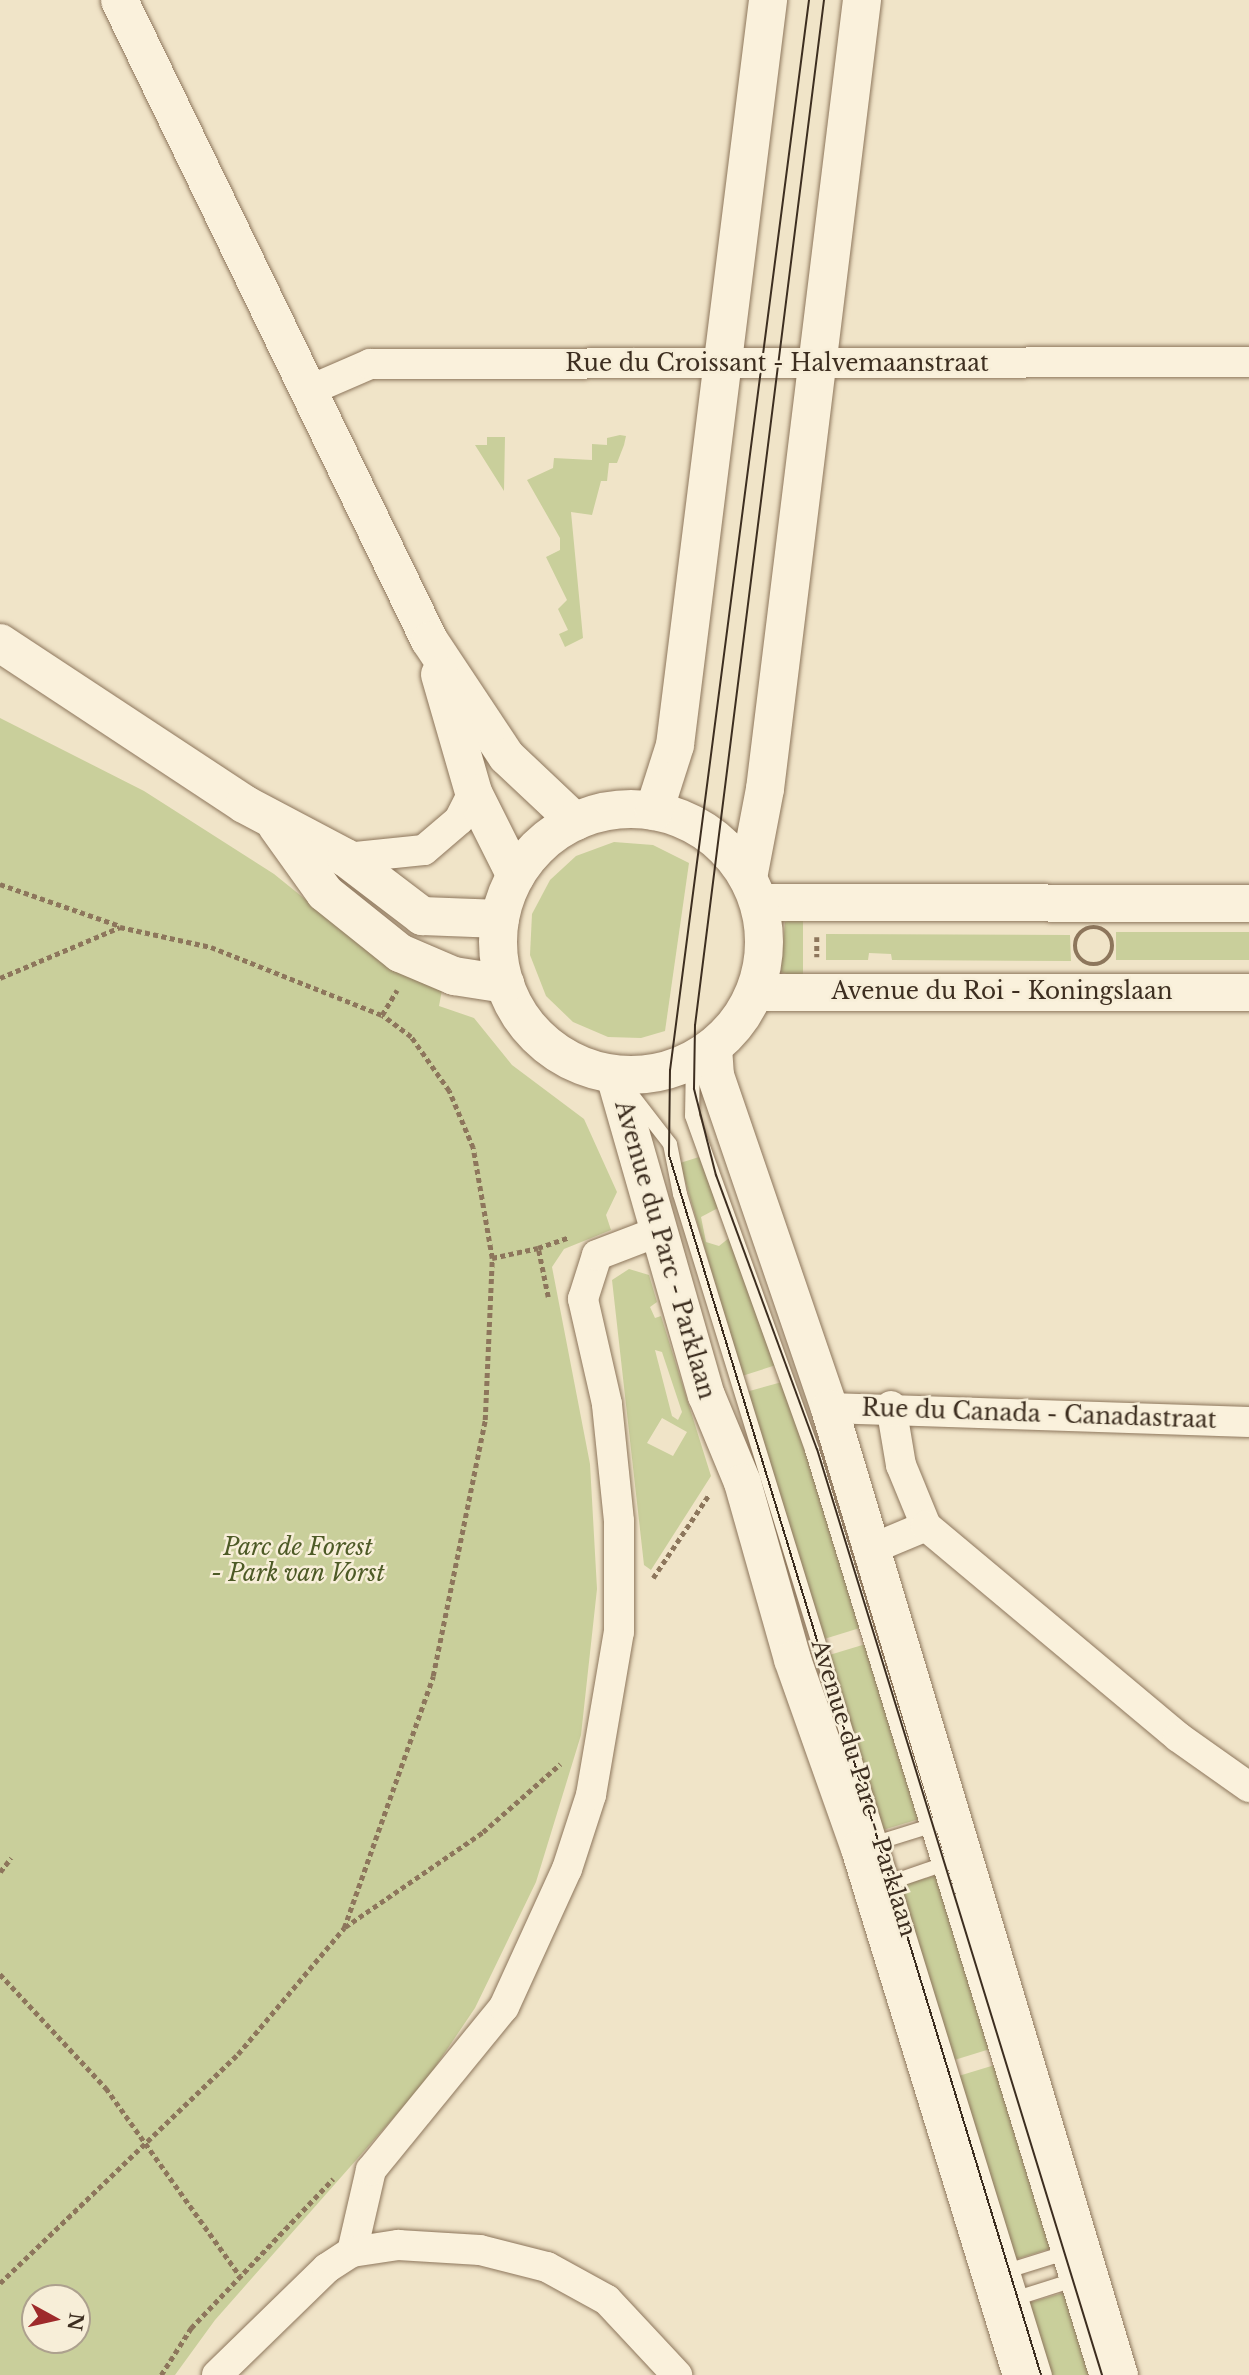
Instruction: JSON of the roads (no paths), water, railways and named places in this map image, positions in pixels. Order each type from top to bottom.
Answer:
[{"type":"main road","points":[[654,811],[675,745],[768,0]]},
{"type":"main road","points":[[753,890],[705,831],[654,811],[613,810],[575,821],[547,839],[515,876],[500,919],[505,984],[546,1045],[614,1074],[653,1074],[703,1053],[754,992],[763,956],[753,890],[862,0]]},
{"type":"main road","points":[[0,643],[68,693],[274,822],[346,858],[422,916],[500,919]]},
{"type":"main road","points":[[0,666],[68,693]]},
{"type":"main road","points":[[274,822],[325,894],[400,953],[454,975],[505,984]]},
{"type":"street","points":[[120,0],[429,640],[506,756],[575,821]]},
{"type":"street","name":"Rue du Croissant - Halvemaanstraat","points":[[310,390],[370,365],[1249,362]]},
{"type":"street","points":[[429,640],[473,792],[515,876]]},
{"type":"street","points":[[346,858],[424,850],[459,821],[473,792]]},
{"type":"street","points":[[753,890],[1249,903]]},
{"type":"street","name":"Avenue du Roi - Koningslaan","points":[[754,992],[1249,992]]},
{"type":"street","points":[[703,1053],[715,1075],[829,1408],[940,1823],[1074,2265],[1119,2375]]},
{"type":"street","name":"Avenue du Parc - Parklaan","points":[[614,1074],[657,1232],[706,1395],[742,1482],[792,1658],[870,1845],[1006,2287],[1021,2375]]},
{"type":"street","points":[[352,2252],[371,2171],[504,2007],[567,1869],[591,1795],[619,1632],[619,1521],[607,1404],[583,1299],[597,1255],[657,1232]]},
{"type":"street","points":[[891,1406],[901,1465],[926,1526],[1178,1737],[1249,1787]]},
{"type":"street","name":"Rue du Canada - Canadastraat","points":[[829,1408],[891,1406],[1249,1422]]},
{"type":"street","points":[[869,1550],[926,1526]]},
{"type":"street","points":[[217,2375],[280,2307],[352,2252],[398,2245],[480,2250],[547,2267],[607,2300],[677,2375]]},
{"type":"lane","points":[[703,1053],[692,1116],[940,1823],[870,1845]]},
{"type":"lane","name":"Avenue du Parc - Parklaan","points":[[614,1074],[670,1144],[870,1845]]},
{"type":"lane","points":[[882,1885],[952,1862]]},
{"type":"lane","points":[[1006,2287],[1074,2265]]},
{"type":"lane","points":[[1006,2287],[1074,2265]]},
{"type":"lane","points":[[1074,2265],[1096,2375]]},
{"type":"lane","name":"Avenue du Parc - Parklaan","points":[[1006,2287],[1045,2375]]},
{"type":"tram line","points":[[809,0],[670,1070],[669,1155],[1041,2375]]},
{"type":"tram line","points":[[824,0],[695,1025],[694,1089],[716,1175],[817,1449],[1102,2375]]},
{"type":"park label","name":"Parc de Forest - Park van Vorst","points":[[298,1560]]}]
